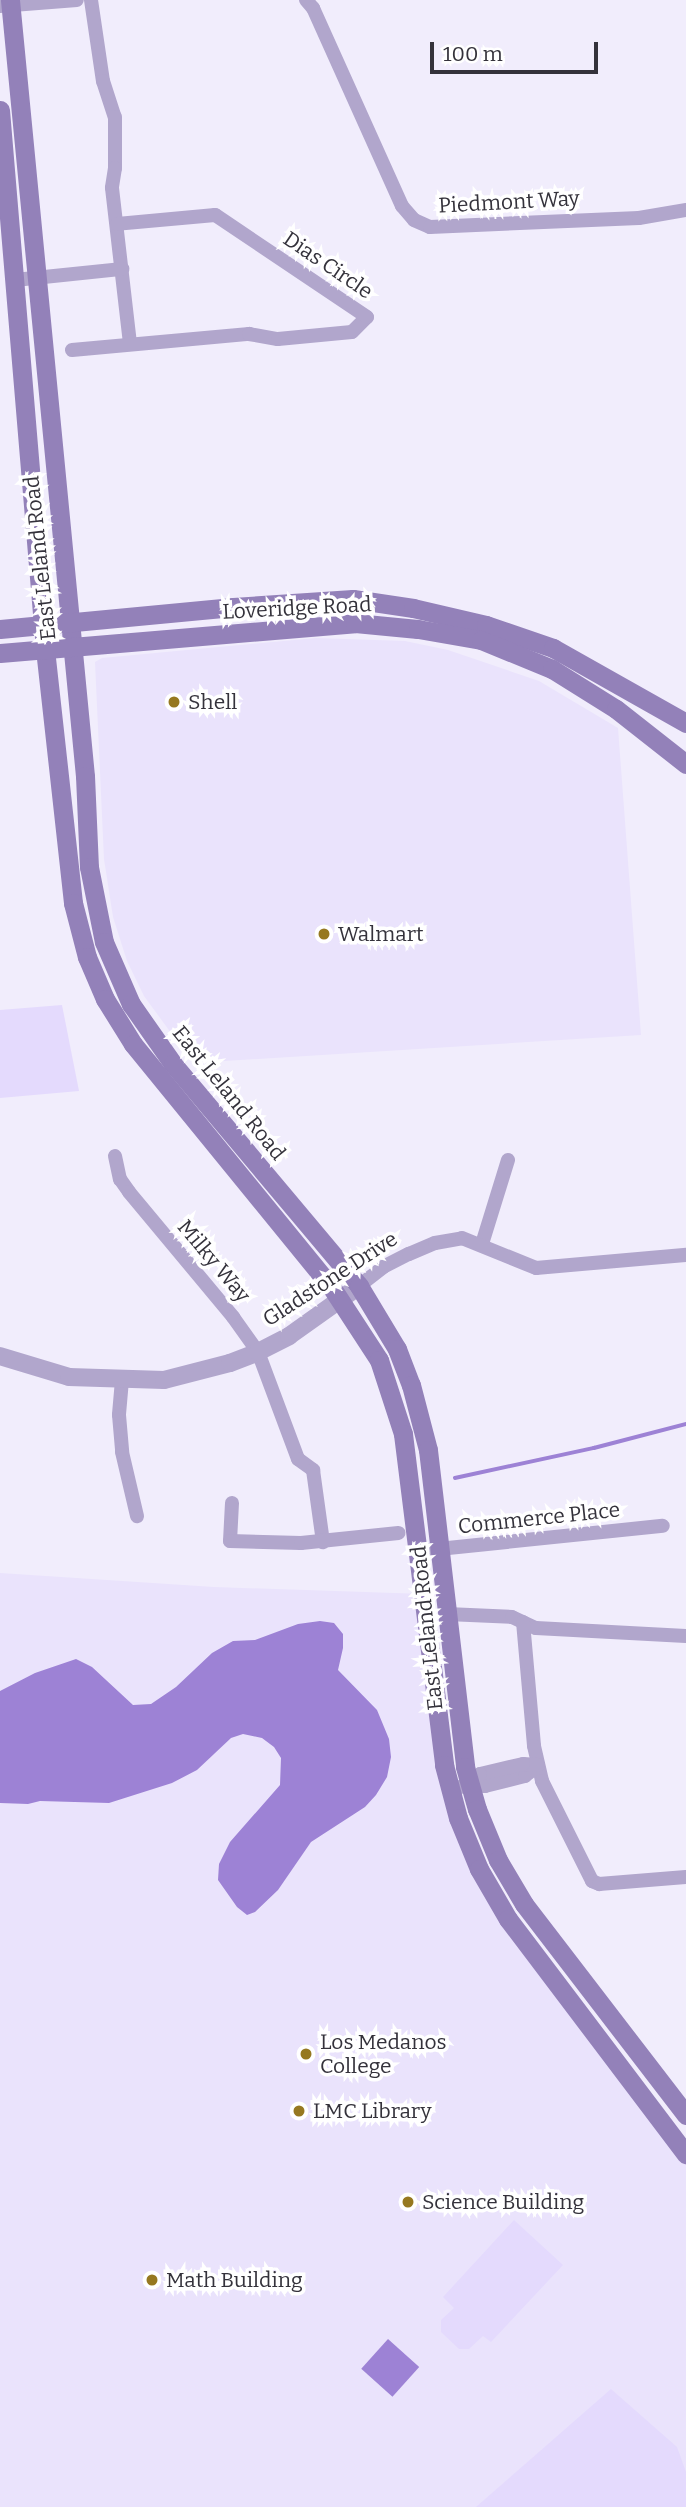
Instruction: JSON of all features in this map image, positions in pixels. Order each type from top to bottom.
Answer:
[{"type":"main road","name":"East Leland Road","points":[[7,4],[85,776],[91,886],[100,928],[115,972],[131,1004],[173,1064],[359,1286],[380,1317],[411,1385],[428,1450],[442,1549],[465,1767],[498,1860],[524,1904],[686,2115]]},
{"type":"main road","name":"East Leland Road","points":[[0,110],[45,649],[73,903],[94,976],[114,1015],[138,1051],[340,1299],[379,1360],[403,1434],[437,1709],[450,1790],[458,1818],[479,1869],[508,1919],[686,2154]]},
{"type":"main road","name":"Loveridge Road","points":[[0,629],[315,600],[353,599],[413,608],[486,625],[553,648],[686,723]]},
{"type":"main road","name":"Loveridge Road","points":[[0,653],[355,623],[418,628],[481,640],[552,669],[617,709],[686,764]]},
{"type":"street","points":[[7,4],[78,0]]},
{"type":"street","points":[[91,0],[103,81],[115,117],[115,169],[112,188],[130,344]]},
{"type":"street","name":"Piedmont Way","points":[[306,0],[313,8],[402,206],[414,220],[430,227],[639,218],[686,210]]},
{"type":"street","name":"Dias Circle","points":[[72,350],[249,334],[278,339],[352,332],[367,317],[215,215],[117,224]]},
{"type":"street","points":[[15,280],[122,269]]},
{"type":"street","name":"Milky Way","points":[[115,1156],[120,1179],[129,1192],[226,1307],[258,1352],[298,1458],[313,1470],[323,1542]]},
{"type":"street","points":[[482,1244],[508,1160]]},
{"type":"street","name":"Gladstone Drive","points":[[0,1356],[69,1377],[164,1380],[230,1363],[258,1352],[289,1336],[383,1267],[435,1243],[462,1238],[536,1268],[686,1255]]},
{"type":"street","points":[[122,1380],[118,1415],[122,1452],[138,1516]]},
{"type":"street","points":[[232,1503],[230,1541],[323,1542],[398,1533]]},
{"type":"street","name":"Commerce Place","points":[[419,1551],[663,1526]]},
{"type":"street","points":[[447,1614],[512,1616],[536,1628],[686,1636]]},
{"type":"street","points":[[523,1622],[542,1781],[592,1881],[599,1884],[686,1877]]},
{"type":"street","points":[[450,1790],[470,1784],[485,1786],[526,1776],[538,1765]]},
{"type":"shaded area","points":[[316,638],[405,641],[448,650],[539,681],[618,728],[641,1035],[193,1063],[144,996],[127,961],[113,917],[104,859],[95,662],[102,658]]},
{"type":"shaded area","points":[[62,1005],[79,1091],[0,1098],[0,1010]]},
{"type":"shaded area","name":"Los Medanos College","points":[[0,1573],[214,1587],[424,1594],[437,1709],[479,1869],[686,2154],[686,2507],[0,2507]]},
{"type":"shaded area","points":[[320,1621],[334,1623],[343,1634],[338,1670],[377,1710],[389,1739],[391,1757],[387,1777],[365,1807],[311,1842],[278,1890],[255,1912],[247,1915],[237,1907],[218,1880],[219,1864],[230,1842],[280,1785],[281,1758],[274,1747],[262,1738],[243,1734],[231,1738],[197,1770],[172,1783],[109,1803],[0,1803],[0,1691],[35,1673],[76,1659],[92,1667],[133,1705],[151,1704],[176,1687],[212,1653],[233,1641],[255,1640],[298,1624]]},
{"type":"shaded area","points":[[514,2220],[563,2265],[491,2342],[483,2336],[469,2349],[459,2349],[441,2332],[441,2320],[454,2308],[443,2297]]},
{"type":"shaded area","points":[[388,2339],[419,2367],[392,2397],[361,2369]]},
{"type":"shaded area","points":[[611,2389],[677,2447],[686,2472],[686,2507],[476,2507]]},
{"type":"waterway","points":[[455,1478],[594,1448],[686,1424]]},
{"type":"place","name":"Shell","points":[[174,702]]},
{"type":"place","name":"Walmart","points":[[324,934]]},
{"type":"place","name":"Los Medanos College","points":[[306,2054]]},
{"type":"place","name":"LMC Library","points":[[299,2111]]},
{"type":"place","name":"Science Building","points":[[408,2202]]},
{"type":"place","name":"Math Building","points":[[152,2280]]}]
